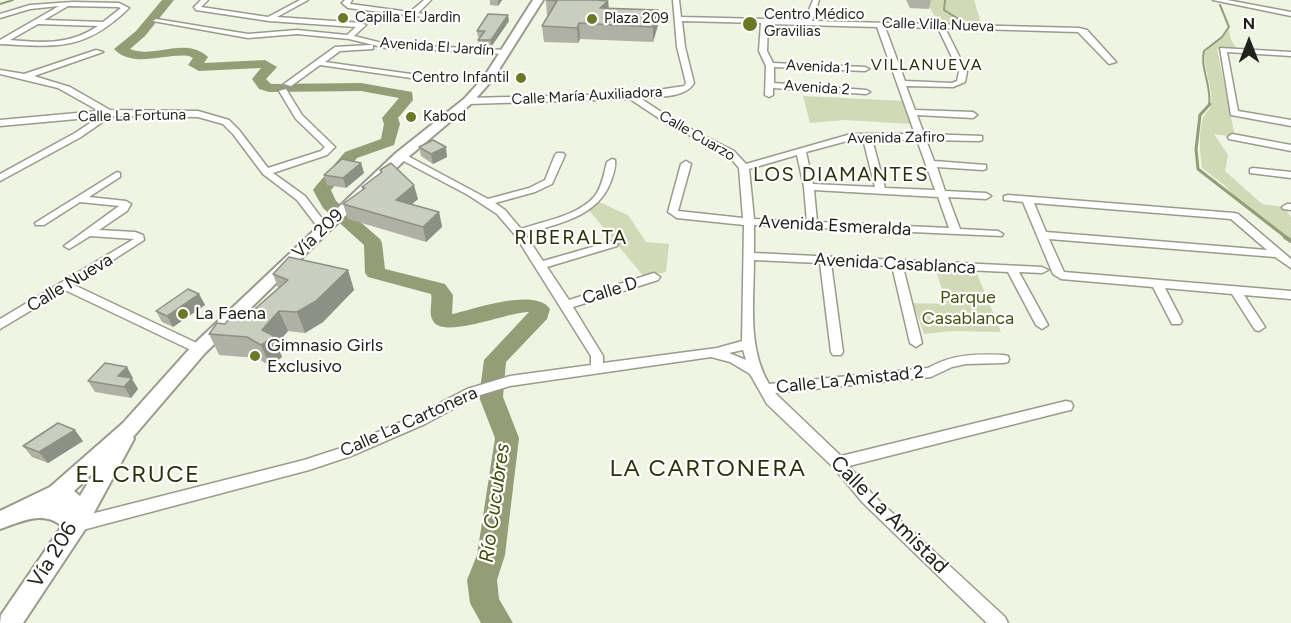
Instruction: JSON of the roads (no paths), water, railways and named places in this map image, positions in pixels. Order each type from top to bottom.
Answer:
[{"type":"main road","name":"Vía 209","points":[[0,520],[28,509],[57,493],[130,428],[199,349],[327,225],[401,156],[468,101],[488,79],[538,0]]},
{"type":"main road","points":[[28,509],[46,508],[59,511],[75,525],[130,428]]},
{"type":"main road","name":"Vía 206","points":[[9,623],[75,525],[78,513],[75,504],[68,496],[57,493]]},
{"type":"street","name":"Avenida El Jardín","points":[[205,0],[197,7],[198,9],[269,19],[362,25]]},
{"type":"street","points":[[269,19],[305,0]]},
{"type":"street","points":[[349,0],[345,3],[348,6],[431,16]]},
{"type":"street","points":[[412,14],[428,0]]},
{"type":"street","name":"Calle María Auxiliadora","points":[[468,101],[632,96],[679,91],[687,88],[690,83],[681,47],[676,0]]},
{"type":"street","points":[[808,22],[816,0]]},
{"type":"street","points":[[1216,0],[1291,14]]},
{"type":"street","points":[[1,43],[70,2]]},
{"type":"street","points":[[0,16],[33,5],[70,2],[125,6],[126,8],[86,37],[67,43],[1,43]]},
{"type":"street","points":[[362,25],[378,10]]},
{"type":"street","name":"Calle Villa Nueva","points":[[678,20],[1079,30],[1084,32],[1112,62]]},
{"type":"street","points":[[156,21],[248,36],[297,32],[349,37]]},
{"type":"street","points":[[765,21],[763,51],[771,65],[769,95]]},
{"type":"street","points":[[37,22],[104,24]]},
{"type":"street","points":[[880,24],[955,231]]},
{"type":"street","name":"Avenida El Jardín","points":[[349,37],[362,25]]},
{"type":"street","points":[[901,83],[953,85],[961,82],[963,72],[940,26]]},
{"type":"street","name":"Avenida El Jardín","points":[[349,37],[386,46],[506,52]]},
{"type":"street","points":[[266,172],[324,153],[330,147],[299,117],[285,87],[338,49],[386,46]]},
{"type":"street","points":[[1291,54],[1223,50],[1234,112],[1291,123]]},
{"type":"street","points":[[26,77],[99,52]]},
{"type":"street","points":[[319,63],[417,77]]},
{"type":"street","name":"Avenida 1","points":[[771,65],[865,69]]},
{"type":"street","points":[[842,68],[844,90]]},
{"type":"street","points":[[0,72],[62,86],[109,113]]},
{"type":"street","name":"Avenida 2","points":[[769,85],[866,92]]},
{"type":"street","name":"Calle Cuarzo","points":[[632,96],[672,123],[731,153],[744,167],[749,256]]},
{"type":"street","points":[[912,112],[973,115]]},
{"type":"street","points":[[0,178],[78,135],[109,113]]},
{"type":"street","name":"Calle La Fortuna","points":[[0,123],[109,113],[198,114],[226,122],[266,172],[300,198],[327,225]]},
{"type":"street","points":[[867,136],[881,190]]},
{"type":"street","name":"Avenida Zafiro","points":[[744,167],[832,141],[867,136],[979,138]]},
{"type":"street","points":[[1232,138],[1291,148]]},
{"type":"street","points":[[801,150],[809,187],[812,224]]},
{"type":"street","points":[[489,202],[532,190],[549,182],[560,155]]},
{"type":"street","points":[[401,156],[489,202],[519,233],[597,356],[597,368]]},
{"type":"street","points":[[519,233],[569,215],[596,200],[606,184],[612,162]]},
{"type":"street","name":"Avenida Esmeralda","points":[[686,164],[673,212],[677,215],[748,222],[998,234]]},
{"type":"street","points":[[931,164],[983,166]]},
{"type":"street","points":[[1253,171],[1291,175]]},
{"type":"street","points":[[40,223],[117,175]]},
{"type":"street","points":[[809,187],[986,196]]},
{"type":"street","points":[[1008,198],[1234,216],[1291,265]]},
{"type":"street","points":[[69,246],[123,210],[126,204],[78,199]]},
{"type":"street","points":[[1027,199],[1057,272],[1061,275],[1291,295]]},
{"type":"street","name":"Calle Nueva","points":[[0,325],[139,240],[139,237],[135,235],[89,233]]},
{"type":"street","points":[[1043,235],[1278,254]]},
{"type":"street","points":[[540,266],[613,244]]},
{"type":"street","name":"Avenida Casablanca","points":[[749,256],[897,265],[1042,270]]},
{"type":"street","name":"Calle La Amistad","points":[[749,256],[748,344],[755,371],[772,400],[838,463],[868,499],[999,623]]},
{"type":"street","points":[[825,261],[837,352]]},
{"type":"street","points":[[897,265],[916,343]]},
{"type":"street","points":[[1011,269],[1042,325]]},
{"type":"street","name":"Calle D","points":[[566,305],[654,277]]},
{"type":"street","points":[[1157,284],[1176,321]]},
{"type":"street","points":[[66,286],[199,349]]},
{"type":"street","points":[[1236,291],[1259,327]]},
{"type":"street","name":"Calle La Cartonera","points":[[75,525],[304,466],[346,452],[420,420],[472,392],[510,381],[709,353],[748,344]]},
{"type":"street","points":[[709,353],[734,359],[755,371]]},
{"type":"street","name":"Calle La Amistad 2","points":[[766,389],[931,372],[945,363],[959,359],[1003,359]]},
{"type":"street","points":[[838,463],[1066,406]]},
{"type":"waterway","points":[[0,4],[13,0]]},
{"type":"waterway","name":"Río Cucubres","points":[[168,0],[140,33],[121,49],[139,56],[171,52],[192,53],[201,57],[195,65],[199,67],[265,64],[270,67],[259,79],[264,86],[269,88],[361,87],[407,95],[406,100],[390,118],[392,124],[388,142],[351,155],[322,190],[329,204],[373,243],[375,273],[438,289],[443,295],[442,319],[448,322],[524,305],[533,305],[540,309],[540,314],[495,360],[491,397],[507,438],[491,555],[482,580],[485,603],[498,623]]},
{"type":"waterway","points":[[945,0],[944,10],[965,23]]},
{"type":"waterway","points":[[1209,105],[1204,51],[1222,37],[1229,27],[1220,5]]},
{"type":"waterway","points":[[1210,104],[1200,115],[1196,149],[1198,169],[1287,238]]},
{"type":"waterway","points":[[1285,237],[1291,241]]},
{"type":"place","name":"Capilla El Jardìn","points":[[343,18]]},
{"type":"place","name":"Plaza 209","points":[[592,19]]},
{"type":"place","name":"Centro Médico Gravilias","points":[[750,24]]},
{"type":"place","name":"Centro Infantil","points":[[521,78]]},
{"type":"place","name":"Kabod","points":[[411,117]]},
{"type":"place","name":"La Faena","points":[[183,314]]},
{"type":"place","name":"Gimnasio Girls Exclusivo","points":[[255,356]]},
{"type":"district","name":"VILLANUEVA","points":[[927,65]]},
{"type":"district","name":"LOS DIAMANTES","points":[[841,175]]},
{"type":"district","name":"RIBERALTA","points":[[571,238]]},
{"type":"district","name":"LA CARTONERA","points":[[708,469]]},
{"type":"district","name":"EL CRUCE","points":[[138,475]]},
{"type":"park label","name":"Parque Casablanca","points":[[968,308]]}]
